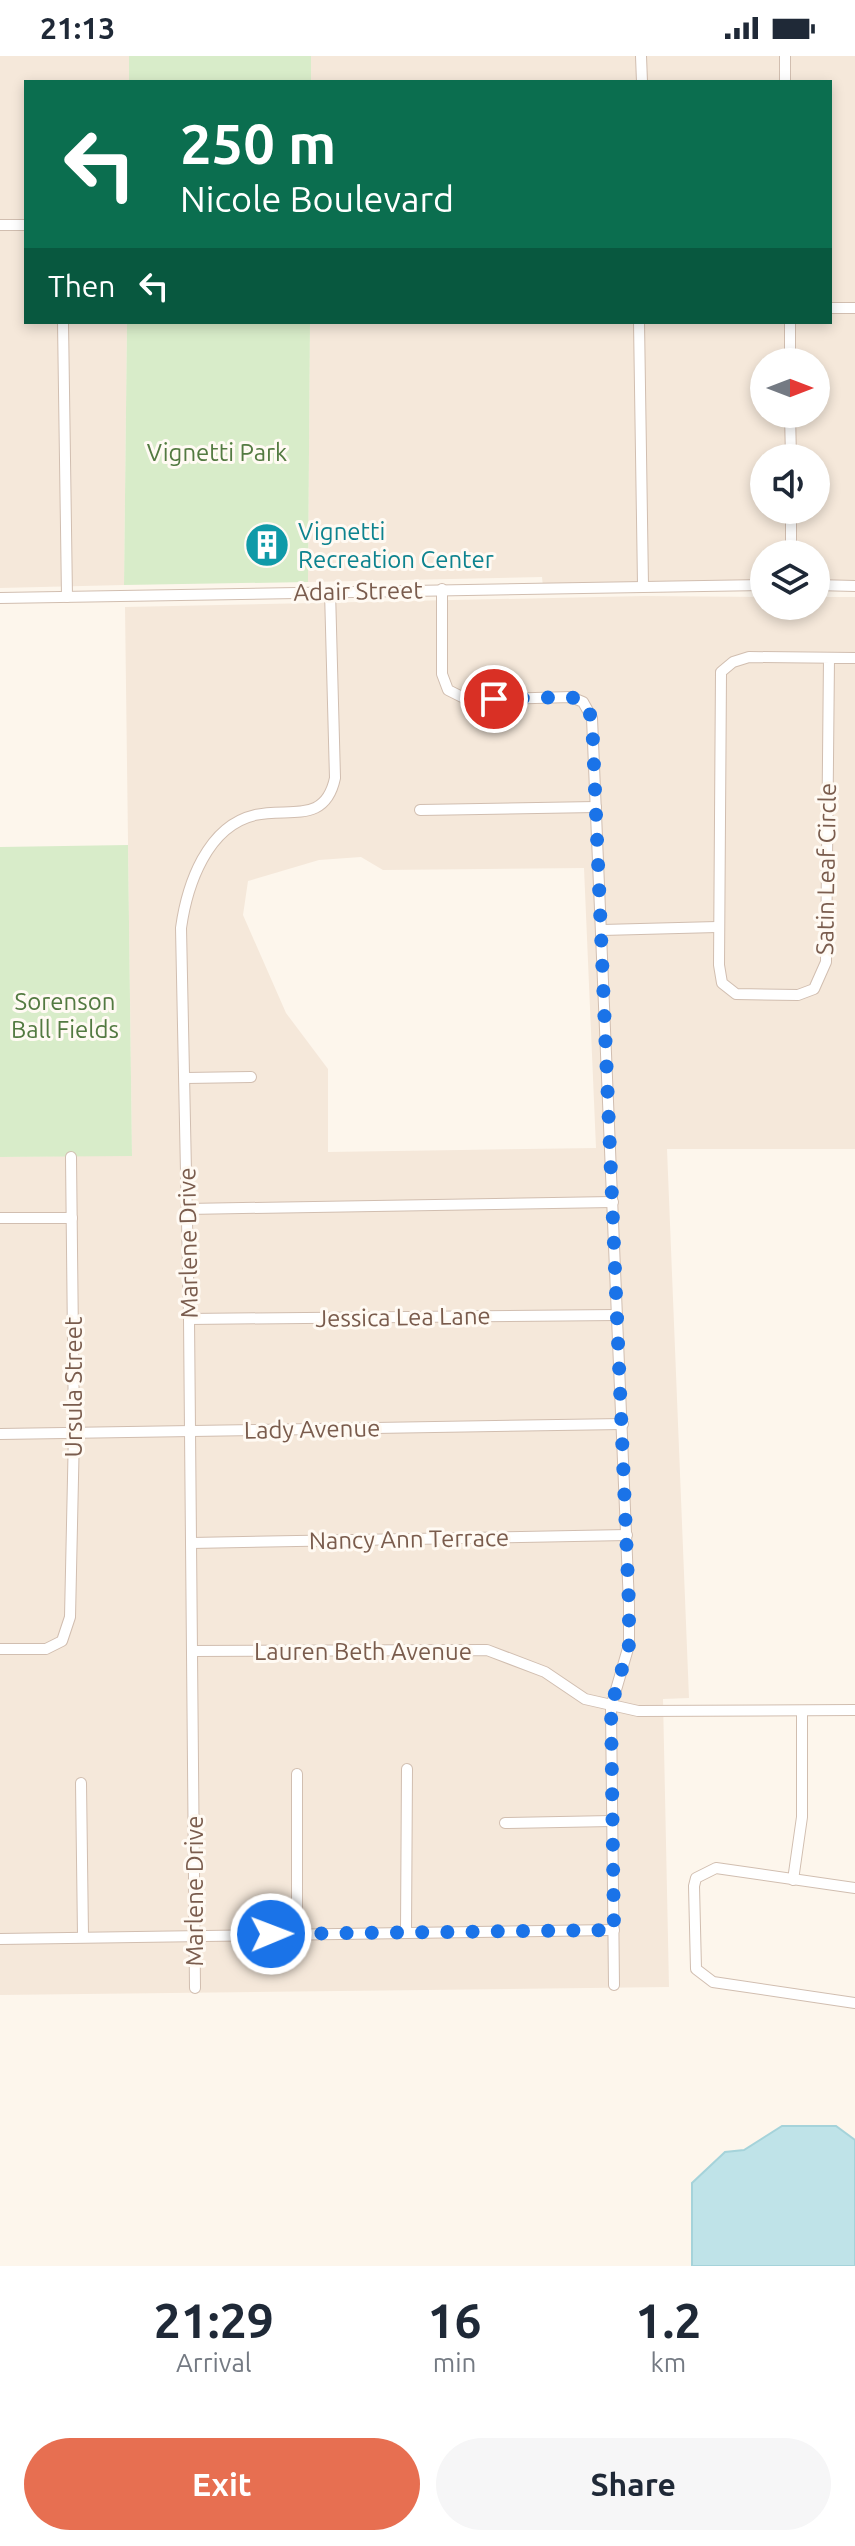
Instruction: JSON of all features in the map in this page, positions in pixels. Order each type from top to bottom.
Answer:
[{"type":"street","points":[[641,56],[642,80]]},
{"type":"street","points":[[785,56],[785,80]]},
{"type":"street","points":[[0,225],[24,225]]},
{"type":"street","points":[[832,308],[855,308]]},
{"type":"street","points":[[63,324],[67,597]]},
{"type":"street","points":[[639,324],[643,585]]},
{"type":"street","points":[[790,324],[790,348]]},
{"type":"street","name":"Adair Street","points":[[0,598],[750,585]]},
{"type":"street","points":[[830,585],[855,586]]},
{"type":"street","points":[[442,589],[442,674],[448,690],[468,700],[571,697],[583,702],[592,718],[623,1424],[629,1645],[611,1707],[614,1985]]},
{"type":"street","name":"Marlene Drive","points":[[195,1988],[186,1078],[181,928],[185,899],[204,858],[220,834],[253,815],[308,811],[320,806],[332,795],[335,778],[330,591]]},
{"type":"street","name":"Satin Leaf Circle","points":[[749,657],[829,658],[826,962],[822,977],[814,989],[798,995],[736,994],[722,983],[717,927],[718,690],[721,672],[733,662],[749,657]]},
{"type":"street","points":[[829,658],[855,658]]},
{"type":"street","points":[[420,810],[596,807]]},
{"type":"street","points":[[602,930],[717,927]]},
{"type":"street","points":[[186,1078],[251,1077]]},
{"type":"street","name":"Ursula Street","points":[[0,1649],[46,1649],[62,1641],[70,1617],[74,1432],[71,1157]]},
{"type":"street","points":[[187,1209],[613,1202]]},
{"type":"street","points":[[0,1218],[72,1218]]},
{"type":"street","name":"Jessica Lea Lane","points":[[189,1319],[617,1315]]},
{"type":"street","name":"Lady Avenue","points":[[0,1434],[623,1424]]},
{"type":"street","name":"Nancy Ann Terrace","points":[[191,1543],[627,1535]]},
{"type":"street","name":"Lauren Beth Avenue","points":[[192,1651],[487,1650],[519,1659],[585,1699],[611,1707],[638,1711],[855,1710]]},
{"type":"street","points":[[793,1880],[802,1817],[802,1711]]},
{"type":"street","points":[[406,1932],[407,1769]]},
{"type":"street","points":[[297,1774],[297,1934]]},
{"type":"street","points":[[81,1783],[83,1936]]},
{"type":"street","points":[[505,1823],[612,1821]]},
{"type":"street","points":[[855,1888],[716,1868],[696,1878],[696,1969],[713,1982],[855,2003]]},
{"type":"street","points":[[0,1939],[614,1930]]},
{"type":"shaded area","points":[[0,56],[129,56],[129,80],[24,80],[24,324],[127,324],[124,585],[0,588]]},
{"type":"shaded area","points":[[311,56],[855,56],[855,587],[830,587],[830,540],[750,540],[750,587],[543,587],[542,577],[308,582],[310,324],[832,324],[832,80],[311,80]]},
{"type":"shaded area","points":[[645,596],[750,597],[750,620],[830,620],[830,597],[855,597],[855,1149],[667,1149],[689,1698],[663,1699],[669,1987],[0,1995],[0,1157],[132,1155],[125,607]],"holes":[[[361,857],[383,870],[584,868],[596,1148],[328,1152],[328,1069],[286,1013],[243,915],[248,881],[319,860]]]},
{"type":"green space","points":[[129,56],[311,56],[311,80],[129,80]]},
{"type":"green space","name":"Vignetti Park","points":[[127,324],[310,324],[308,582],[124,585]]},
{"type":"green space","name":"Sorenson Ball Fields","points":[[128,845],[132,1156],[0,1157],[0,847]]},
{"type":"water","points":[[782,2126],[836,2126],[855,2140],[855,2266],[692,2266],[692,2183],[725,2152],[744,2150]]},
{"type":"place","name":"Vignetti Recreation Center","points":[[267,545]]},
{"type":"route","points":[[271,1934],[614,1930],[611,1707],[629,1645],[629,1605],[592,718],[583,702],[571,697],[494,699]]}]
